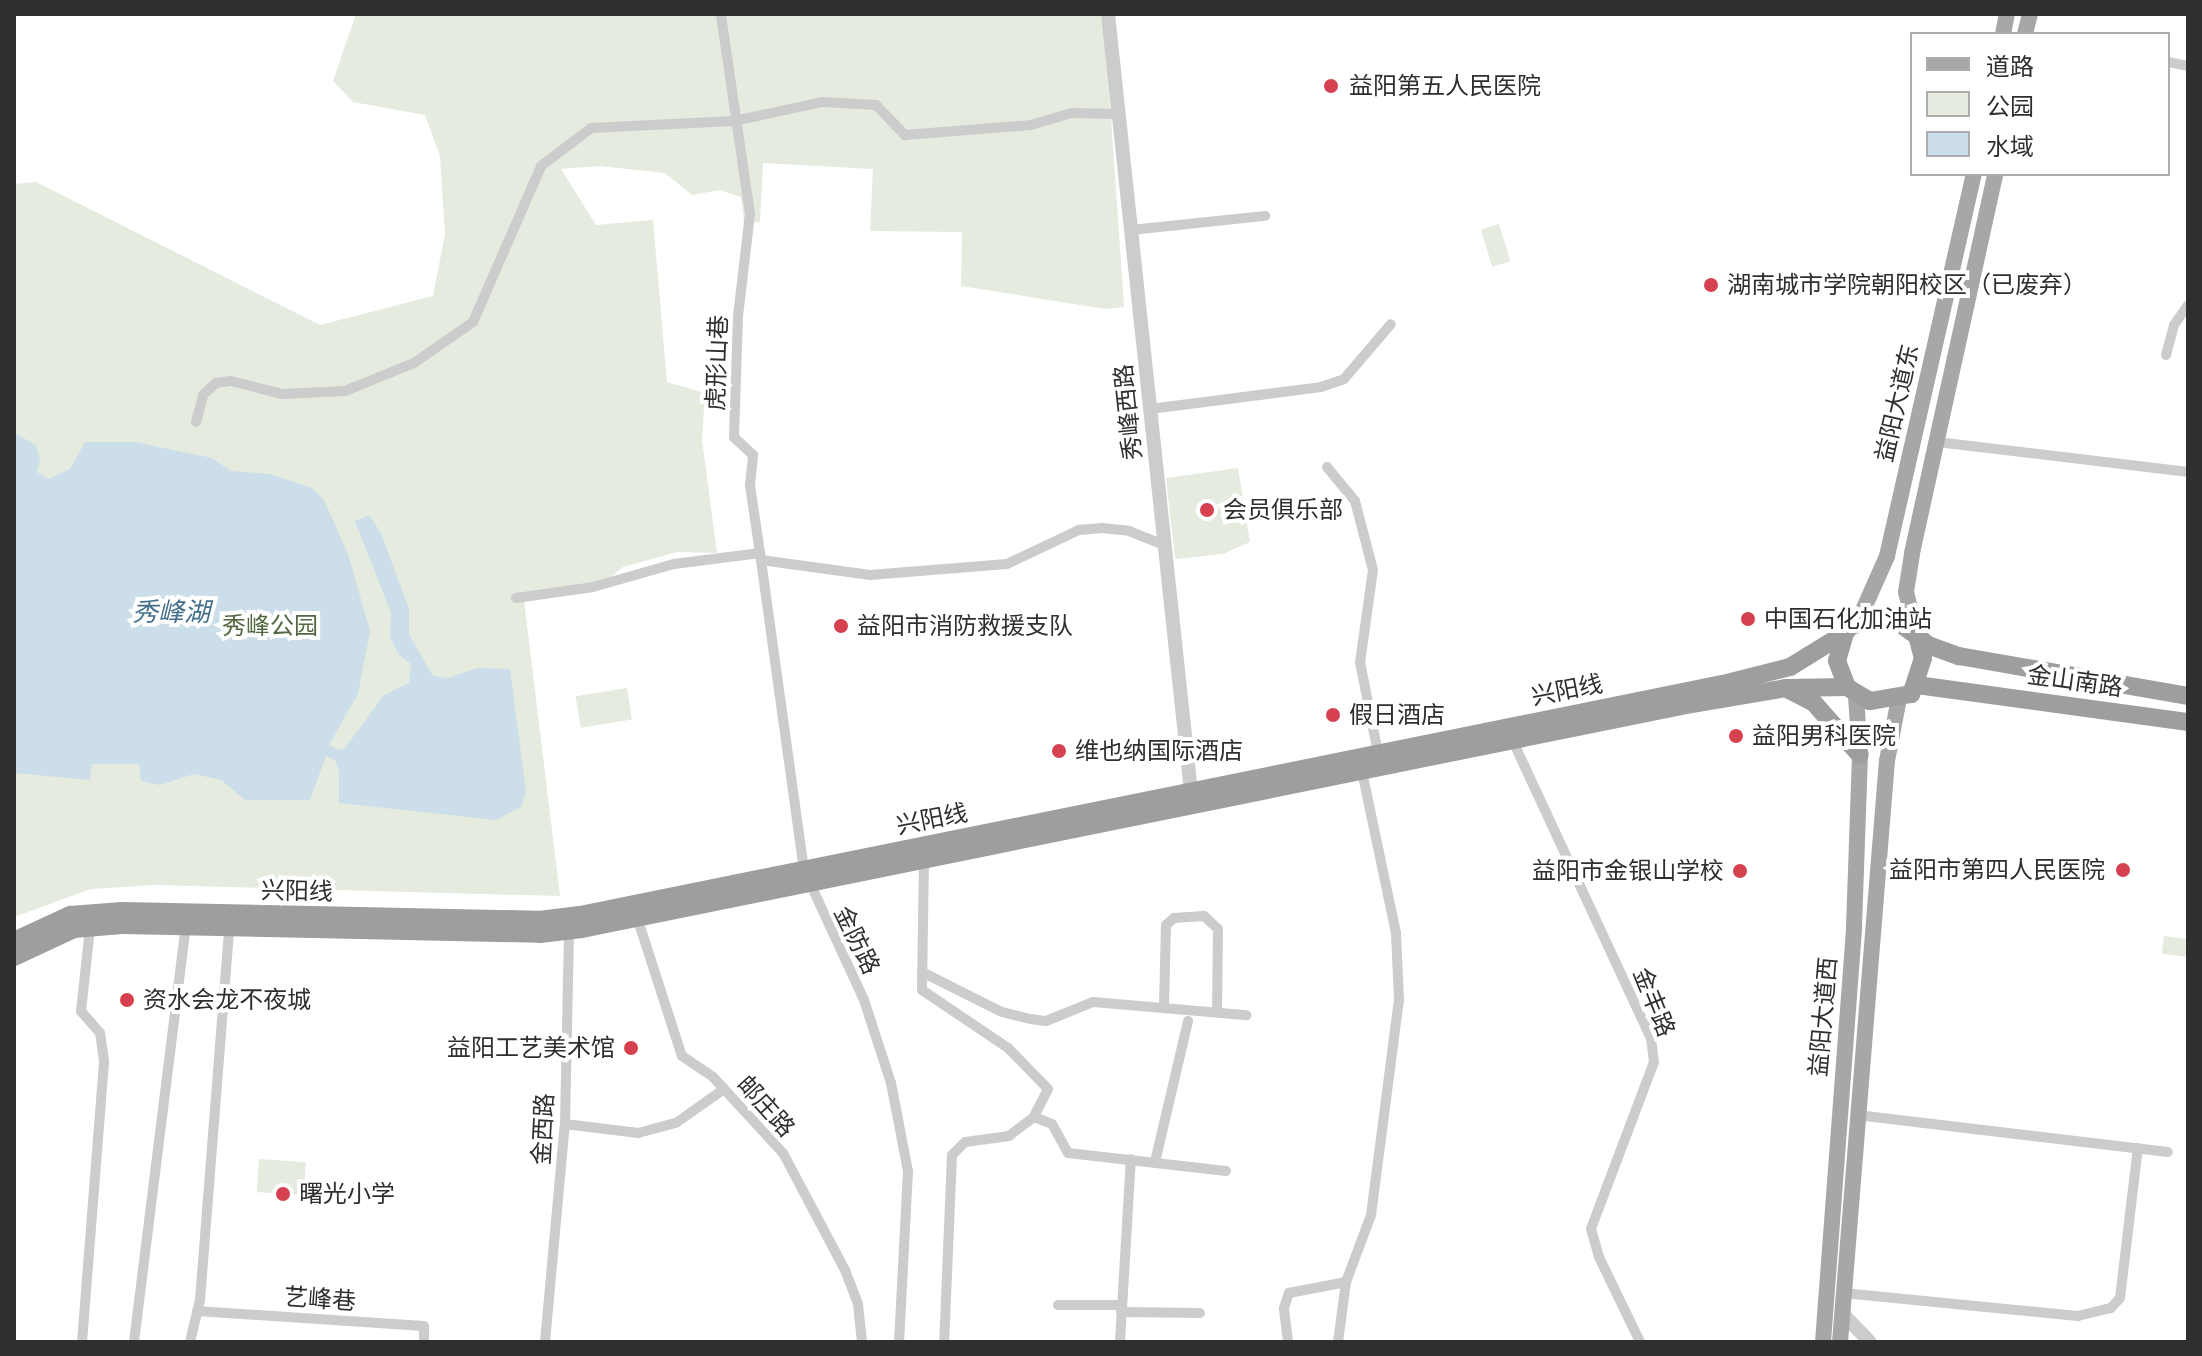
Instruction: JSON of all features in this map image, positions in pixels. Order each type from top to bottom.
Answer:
[{"type":"highway","points":[[1888,620],[1917,636],[1923,658],[1917,685],[1899,698],[1870,701],[1851,691],[1837,661],[1845,633],[1852,625],[1888,620]]},
{"type":"highway","name":"兴阳线","points":[[14,941],[70,915],[569,924],[1191,798],[1362,771],[1790,667],[1845,633]]},
{"type":"highway","name":"金山南路","points":[[1917,636],[1959,656],[2188,696]]},
{"type":"highway","points":[[2065,704],[2071,675]]},
{"type":"highway","points":[[2092,708],[2096,679]]},
{"type":"highway","name":"金山南路","points":[[1917,685],[2188,722]]},
{"type":"highway","name":"兴阳线","points":[[806,877],[924,860],[1378,753],[1786,688],[1851,691]]},
{"type":"highway","points":[[1786,688],[1814,703],[1860,755]]},
{"type":"highway","name":"兴阳线","points":[[14,957],[74,929],[186,919]]},
{"type":"main road","name":"益阳大道东","points":[[1845,633],[1875,582],[1895,519],[1974,176]]},
{"type":"main road","points":[[1917,636],[1906,592],[1995,176]]},
{"type":"main road","points":[[1895,519],[1919,524]]},
{"type":"main road","name":"益阳大道西","points":[[1823,1342],[1854,927],[1860,755],[1851,691]]},
{"type":"main road","name":"益阳大道西","points":[[1840,1342],[1887,761],[1899,698]]},
{"type":"street","name":"虎形山巷","points":[[721,14],[734,121],[750,214],[738,316],[734,437],[753,455],[750,485],[760,557]]},
{"type":"street","name":"秀峰西路","points":[[1108,14],[1191,798]]},
{"type":"street","points":[[196,422],[203,395],[216,383],[231,381],[282,394],[345,391],[414,363],[473,322],[541,166],[591,128],[734,121],[823,102],[876,105],[905,135],[1031,125],[1071,113],[1118,114]]},
{"type":"street","points":[[1131,230],[1265,216]]},
{"type":"street","points":[[2166,355],[2174,325],[2188,305]]},
{"type":"street","points":[[1150,409],[1321,387],[1344,379],[1391,324]]},
{"type":"street","points":[[1937,442],[2188,472]]},
{"type":"street","points":[[1327,467],[1355,501],[1373,570],[1360,662],[1378,753]]},
{"type":"street","points":[[516,598],[593,587],[674,564],[760,557],[870,575],[1007,564],[1079,530],[1102,528],[1129,531],[1164,545]]},
{"type":"street","name":"金防路","points":[[760,557],[806,877],[864,1000],[891,1083],[908,1171],[899,1342]]},
{"type":"street","name":"金丰路","points":[[1510,733],[1651,1038],[1654,1062],[1591,1229],[1599,1257],[1640,1342]]},
{"type":"street","points":[[1338,1342],[1346,1282],[1371,1215],[1399,1000],[1394,918],[1362,771]]},
{"type":"street","points":[[924,860],[922,990],[1008,1048],[1040,1077],[1048,1089],[1034,1117],[1009,1136],[965,1142],[952,1155],[944,1342]]},
{"type":"street","name":"邮庄路","points":[[635,912],[682,1056],[724,1089],[783,1153],[845,1270],[858,1304],[862,1342]]},
{"type":"street","points":[[1164,1006],[1166,925],[1174,918],[1204,916],[1218,929],[1217,1011]]},
{"type":"street","points":[[134,1342],[186,919]]},
{"type":"street","points":[[190,1342],[197,1311],[230,920]]},
{"type":"street","name":"金西路","points":[[545,1342],[565,1124],[569,924]]},
{"type":"street","points":[[82,1342],[104,1061],[100,1033],[81,1011],[90,928]]},
{"type":"street","points":[[922,972],[1002,1012],[1046,1021],[1093,1002],[1246,1015]]},
{"type":"street","points":[[1155,1162],[1188,1021]]},
{"type":"street","points":[[565,1124],[638,1133],[676,1123],[724,1089]]},
{"type":"street","points":[[1857,1115],[2168,1152]]},
{"type":"street","points":[[1034,1117],[1052,1124],[1068,1153],[1226,1171]]},
{"type":"street","points":[[1843,1293],[2078,1316],[2111,1308],[2120,1298],[2138,1148]]},
{"type":"street","points":[[1120,1342],[1131,1159]]},
{"type":"street","points":[[1288,1342],[1284,1308],[1289,1293],[1346,1282]]},
{"type":"street","points":[[1058,1305],[1200,1313]]},
{"type":"street","name":"艺峰巷","points":[[197,1311],[424,1326],[424,1342]]},
{"type":"street","points":[[1842,1313],[1870,1342]]},
{"type":"green space","name":"秀峰公园","points":[[356,14],[1104,14],[1124,307],[1105,309],[961,286],[962,232],[870,231],[873,169],[763,163],[760,222],[744,222],[741,197],[720,190],[692,195],[665,173],[600,166],[561,169],[596,225],[653,220],[667,382],[705,393],[702,440],[717,553],[677,552],[623,567],[607,580],[523,592],[560,896],[155,885],[91,889],[14,917],[14,184],[36,182],[320,325],[433,296],[445,234],[440,156],[425,115],[353,102],[333,81]]},
{"type":"green space","points":[[1499,224],[1510,261],[1492,267],[1481,230]]},
{"type":"green space","name":"会员俱乐部","points":[[1238,468],[1250,542],[1223,554],[1175,559],[1166,478]]},
{"type":"green space","points":[[627,688],[632,720],[581,728],[576,696]]},
{"type":"green space","points":[[2164,936],[2188,939],[2186,957],[2162,954]]},
{"type":"green space","points":[[259,1159],[306,1162],[304,1195],[257,1192]]},
{"type":"water","name":"秀峰湖","points":[[14,433],[36,445],[40,459],[37,472],[48,479],[70,469],[85,442],[135,442],[212,458],[231,471],[270,474],[312,488],[324,500],[348,554],[370,631],[358,694],[329,745],[338,750],[345,748],[384,695],[409,683],[411,664],[399,655],[390,637],[391,613],[355,521],[369,515],[381,533],[409,609],[409,634],[433,676],[448,678],[477,668],[510,669],[526,792],[521,807],[496,820],[339,803],[339,772],[335,760],[326,756],[310,800],[245,800],[221,780],[194,774],[160,785],[141,781],[139,764],[92,764],[90,780],[14,773]]},
{"type":"place","name":"益阳第五人民医院","points":[[1331,86]]},
{"type":"place","name":"湖南城市学院朝阳校区（已废弃）","points":[[1711,285]]},
{"type":"place","name":"会员俱乐部","points":[[1207,510]]},
{"type":"place","name":"中国石化加油站","points":[[1748,619]]},
{"type":"place","name":"益阳市消防救援支队","points":[[841,626]]},
{"type":"place","name":"假日酒店","points":[[1333,715]]},
{"type":"place","name":"益阳男科医院","points":[[1736,736]]},
{"type":"place","name":"维也纳国际酒店","points":[[1059,751]]},
{"type":"place","name":"益阳市第四人民医院","points":[[2123,870]]},
{"type":"place","name":"益阳市金银山学校","points":[[1740,871]]},
{"type":"place","name":"资水会龙不夜城","points":[[127,1000]]},
{"type":"place","name":"益阳工艺美术馆","points":[[631,1048]]},
{"type":"place","name":"曙光小学","points":[[283,1194]]}]
